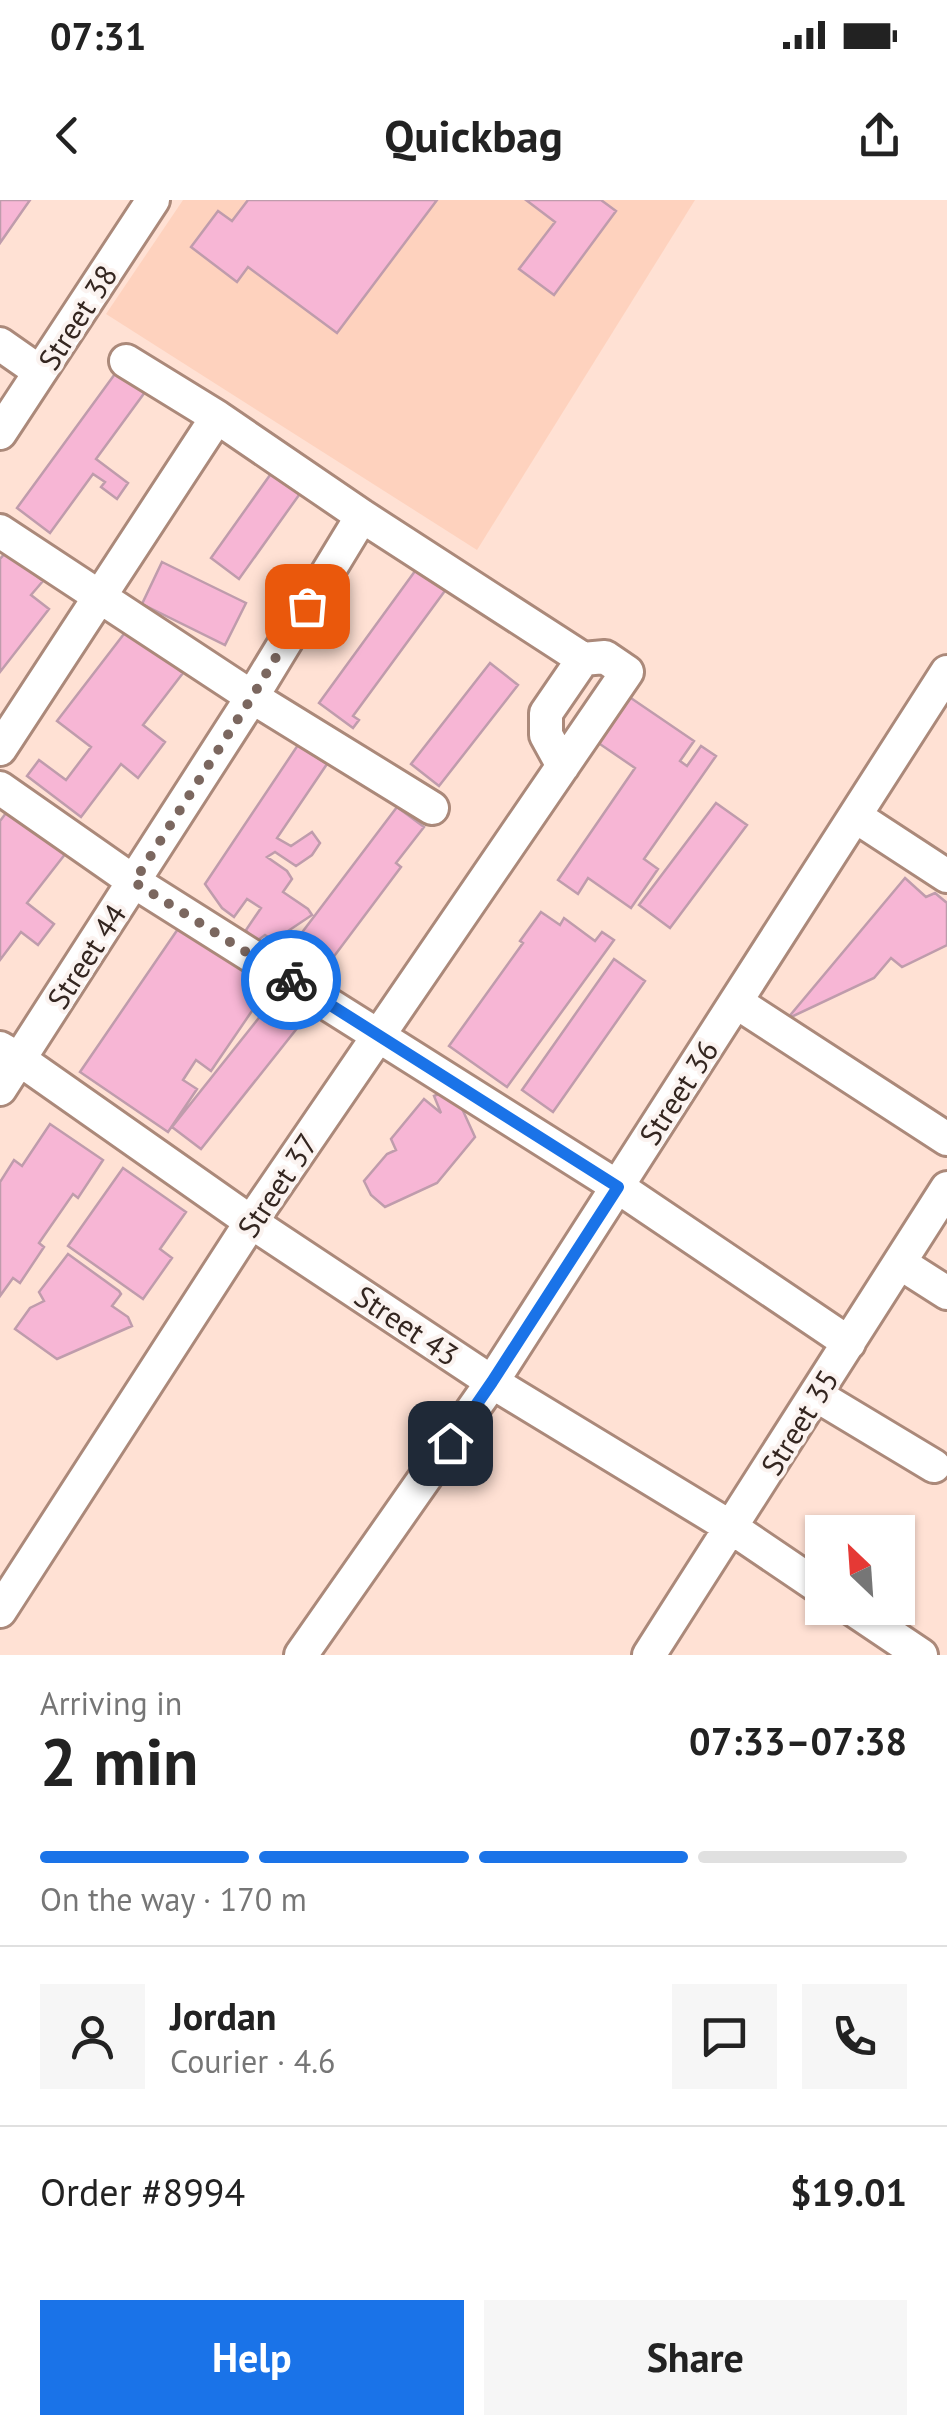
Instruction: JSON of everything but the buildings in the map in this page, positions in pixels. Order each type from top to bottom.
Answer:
[{"type":"street","name":"Street 38","points":[[0,433],[153,200]]},
{"type":"street","points":[[0,344],[40,372]]},
{"type":"street","points":[[126,361],[584,659],[546,713],[546,735],[564,766]]},
{"type":"street","points":[[0,749],[217,417]]},
{"type":"street","name":"Street 44","points":[[0,1090],[10,1054],[134,882],[362,516]]},
{"type":"street","points":[[0,531],[252,697],[432,808]]},
{"type":"street","name":"Street 37","points":[[0,1611],[251,1222],[627,672],[605,657],[584,659]]},
{"type":"street","name":"Street 36","points":[[300,1655],[492,1382],[947,672]]},
{"type":"street","points":[[0,788],[134,882],[618,1187],[849,1343]]},
{"type":"street","points":[[855,816],[947,876]]},
{"type":"street","points":[[736,1002],[947,1140]]},
{"type":"street","name":"Street 43","points":[[10,1054],[251,1222],[492,1382],[732,1528],[805,1577]]},
{"type":"street","name":"Street 35","points":[[649,1655],[947,1188]]},
{"type":"street","points":[[900,1263],[947,1294]]},
{"type":"street","points":[[816,1395],[934,1466]]},
{"type":"street","points":[[876,1625],[922,1655]]},
{"type":"shaded area","points":[[183,200],[695,200],[477,550],[106,314]]},
{"type":"way so far","points":[[291,980],[134,882],[307,606]]},
{"type":"route","points":[[291,980],[618,1187],[450,1443]]}]
